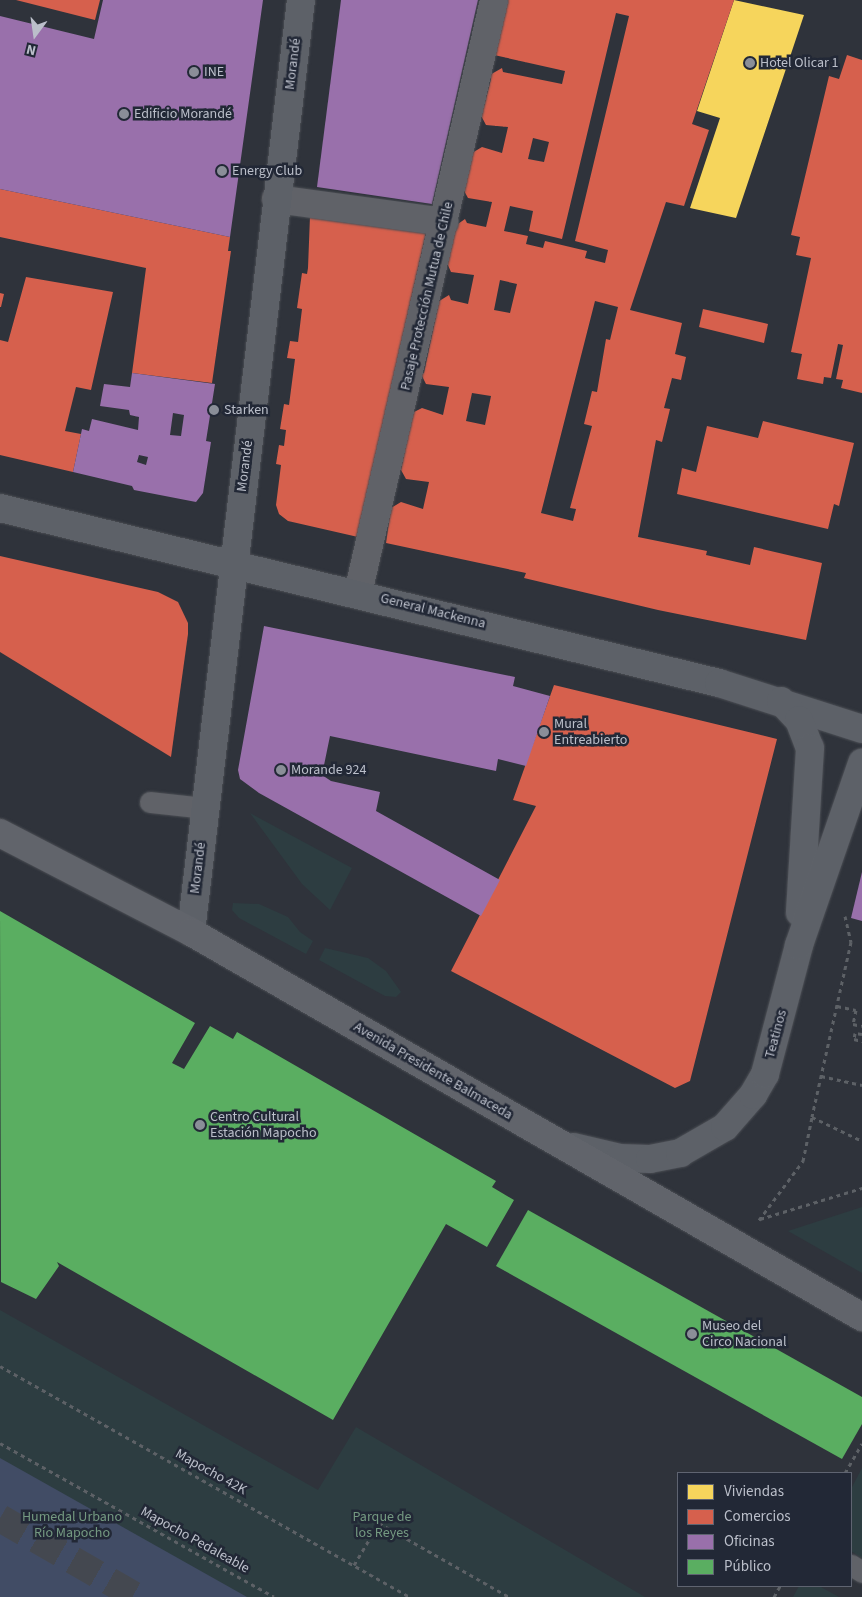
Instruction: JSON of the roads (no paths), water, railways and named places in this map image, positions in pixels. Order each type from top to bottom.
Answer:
[{"type":"main road","name":"Morandé","points":[[191,932],[233,563],[301,0]]},
{"type":"main road","name":"General Mackenna","points":[[0,508],[358,593],[780,701],[862,729]]},
{"type":"main road","points":[[780,701],[799,720],[810,748],[799,945]]},
{"type":"main road","name":"Teatinos","points":[[559,1143],[620,1158],[650,1159],[680,1153],[725,1127],[753,1095],[765,1074],[799,945],[862,763]]},
{"type":"main road","name":"Avenida Presidente Balmaceda","points":[[0,833],[191,932],[862,1317]]},
{"type":"street","name":"Pasaje Protección Mutua de Chile","points":[[358,593],[494,0]]},
{"type":"street","points":[[276,199],[444,222]]},
{"type":"lane","points":[[150,802],[205,808]]},
{"type":"water","points":[[0,1458],[247,1597],[0,1597]]},
{"type":"tunnel","points":[[0,1518],[137,1597]]},
{"type":"place","name":"Hotel Olicar 1","points":[[750,63]]},
{"type":"place","name":"INE","points":[[194,72]]},
{"type":"place","name":"Edificio Morandé","points":[[124,114]]},
{"type":"place","name":"Energy Club","points":[[222,171]]},
{"type":"place","name":"Starken","points":[[214,410]]},
{"type":"place","name":"Mural Entreabierto","points":[[544,732]]},
{"type":"place","name":"Morande 924","points":[[281,770]]},
{"type":"place","name":"Centro Cultural Estación Mapocho","points":[[200,1125]]},
{"type":"place","name":"Museo del Circo Nacional","points":[[692,1334]]},
{"type":"park label","name":"Humedal Urbano Río Mapocho","points":[[72,1525]]},
{"type":"park label","name":"Parque de los Reyes","points":[[382,1525]]}]
